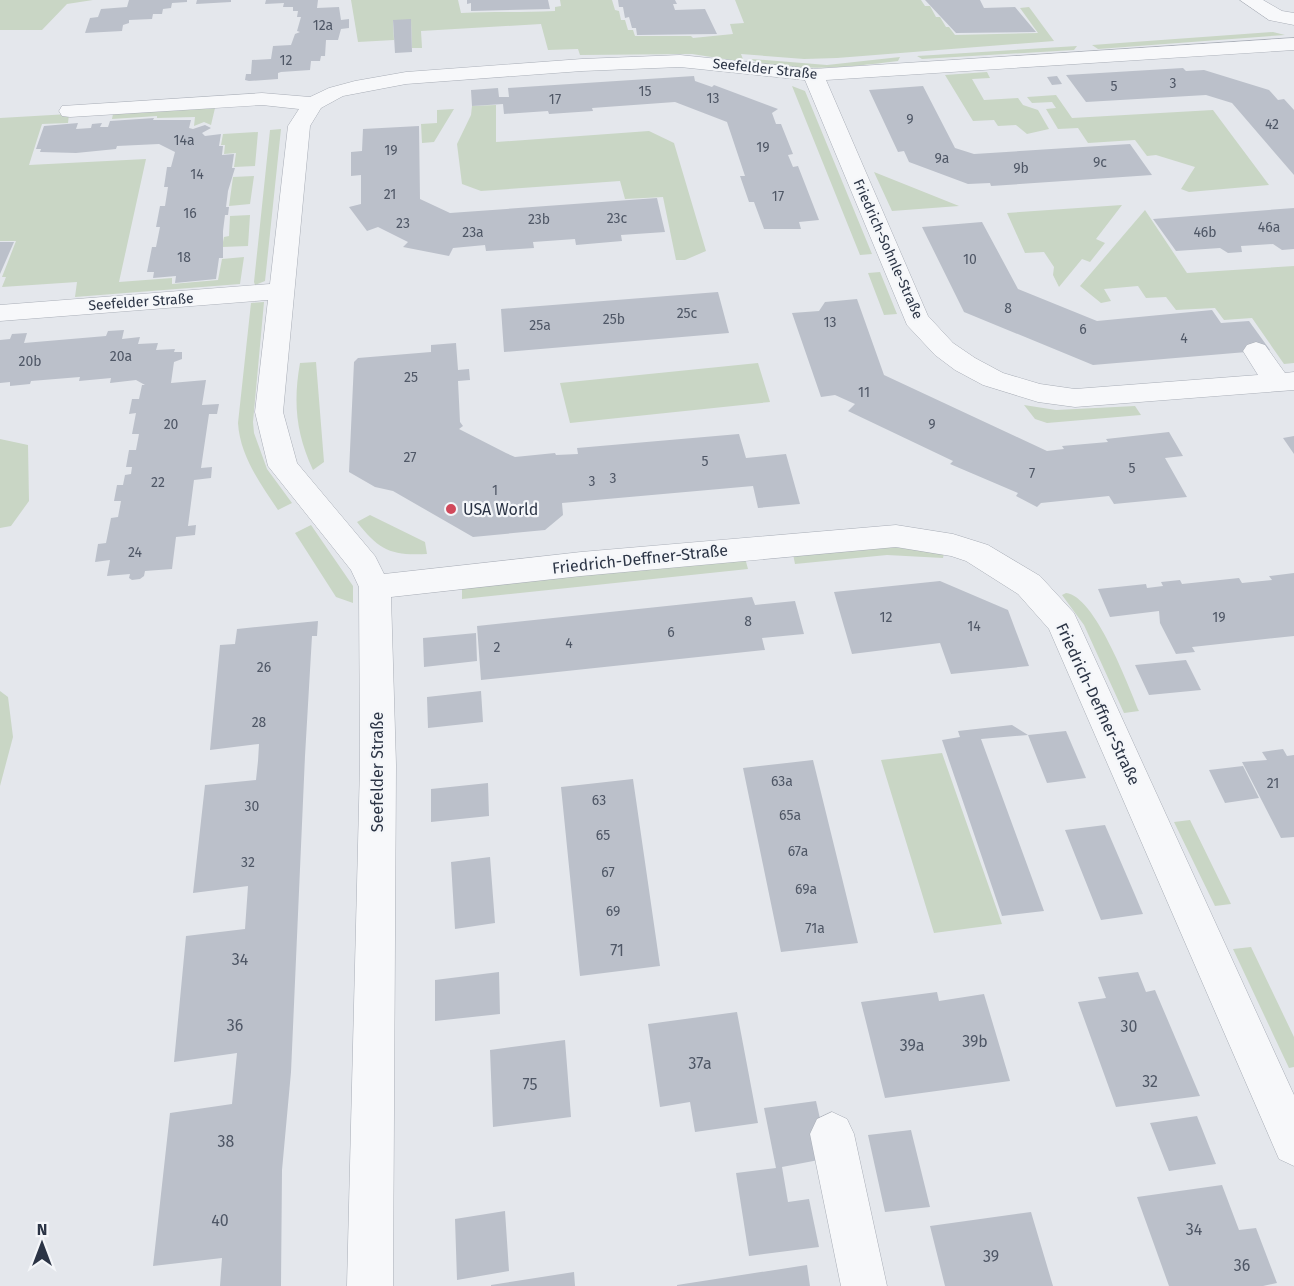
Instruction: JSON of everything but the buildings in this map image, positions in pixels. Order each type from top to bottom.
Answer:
[{"type":"street","points":[[1250,0],[1276,16],[1294,20]]},
{"type":"street","name":"Seefelder Straße","points":[[70,111],[262,99],[313,104],[345,90],[406,78],[582,65],[680,61],[813,75],[1294,44]]},
{"type":"street","name":"Friedrich-Sohnle-Straße","points":[[813,75],[916,319],[944,349],[965,364],[993,379],[1038,393],[1075,398],[1286,382]]},
{"type":"street","name":"Seefelder Straße","points":[[313,104],[299,126],[269,412],[284,466],[364,564],[375,587],[378,765],[370,1286]]},
{"type":"street","name":"Seefelder Straße","points":[[0,313],[281,291]]},
{"type":"street","points":[[1256,351],[1286,382]]},
{"type":"street","name":"Friedrich-Deffner-Straße","points":[[375,587],[581,564],[896,536],[953,545],[977,553],[1029,585],[1062,622],[1294,1144]]},
{"type":"street","points":[[832,1134],[864,1286]]},
{"type":"green space","points":[[0,0],[93,0],[67,4],[42,30],[0,30]]},
{"type":"green space","points":[[351,0],[458,0],[461,13],[555,11],[555,7],[561,6],[560,0],[612,0],[615,10],[619,11],[621,20],[625,20],[628,30],[633,30],[635,36],[691,36],[693,38],[733,34],[730,24],[744,23],[735,0],[921,0],[925,6],[930,6],[936,17],[940,17],[955,35],[1038,33],[1020,8],[1029,7],[1054,41],[837,58],[804,59],[741,54],[744,62],[692,54],[580,55],[578,49],[548,50],[541,24],[421,31],[422,48],[412,48],[411,20],[393,21],[394,40],[358,42]]},
{"type":"green space","points":[[1273,32],[1285,35],[1098,49],[1092,45]]},
{"type":"green space","points":[[1077,46],[1074,50],[922,59],[917,56]]},
{"type":"green space","points":[[900,57],[898,61],[823,68],[767,64],[751,59],[827,65]]},
{"type":"green space","points":[[987,72],[990,78],[972,79],[984,100],[1018,98],[1023,105],[1038,110],[1049,129],[1027,134],[1016,125],[998,126],[994,120],[973,121],[945,75]]},
{"type":"green space","points":[[792,86],[805,91],[872,254],[860,255]]},
{"type":"green space","points":[[1056,95],[1072,118],[1213,110],[1269,185],[1189,192],[1181,189],[1195,167],[1156,155],[1147,156],[1135,140],[1088,143],[1078,128],[1058,129],[1046,109],[1056,108],[1052,102],[1032,103],[1027,97]]},
{"type":"green space","points":[[496,105],[496,142],[649,131],[674,143],[706,251],[685,260],[676,260],[663,197],[625,199],[620,181],[481,191],[462,184],[457,144],[471,115],[472,106]]},
{"type":"green space","points":[[215,108],[211,125],[204,122],[194,126],[195,117],[157,118],[157,116],[112,119],[113,114]]},
{"type":"green space","points":[[454,109],[434,142],[422,143],[421,124],[437,123],[437,110]]},
{"type":"green space","points":[[69,114],[68,123],[42,124],[29,165],[146,159],[119,282],[172,278],[172,284],[218,280],[222,259],[244,257],[240,284],[75,297],[77,282],[2,287],[6,277],[2,277],[16,241],[0,241],[0,118]]},
{"type":"green space","points":[[281,129],[265,281],[255,285],[270,130]]},
{"type":"green space","points":[[258,132],[255,166],[234,167],[236,153],[224,154],[225,145],[221,145],[223,134]]},
{"type":"green space","points":[[874,172],[959,206],[892,211]]},
{"type":"green space","points":[[254,176],[250,204],[229,206],[233,177]]},
{"type":"green space","points":[[1122,205],[1096,239],[1105,243],[1090,262],[1082,259],[1059,287],[1053,275],[1054,267],[1044,252],[1025,253],[1007,213]]},
{"type":"green space","points":[[1145,210],[1187,273],[1294,266],[1294,363],[1284,364],[1252,318],[1224,320],[1215,308],[1176,310],[1166,297],[1146,298],[1138,286],[1104,289],[1111,301],[1101,303],[1080,286]]},
{"type":"green space","points":[[250,215],[248,246],[222,247],[224,237],[229,236],[230,216]]},
{"type":"green space","points":[[880,272],[897,314],[884,315],[868,273]]},
{"type":"green space","points":[[264,302],[253,422],[254,433],[267,469],[292,503],[278,510],[247,458],[238,423],[251,303]]},
{"type":"green space","points":[[316,362],[324,462],[313,470],[300,431],[297,391],[300,363]]},
{"type":"green space","points":[[758,363],[770,402],[570,423],[560,383]]},
{"type":"green space","points":[[1024,405],[1056,410],[1135,406],[1141,415],[1047,423],[1035,419]]},
{"type":"green space","points":[[0,439],[28,445],[29,501],[11,526],[0,528]]},
{"type":"green space","points":[[370,515],[425,542],[427,554],[404,554],[379,545],[357,522]]},
{"type":"green space","points":[[311,525],[353,586],[353,603],[336,597],[295,533]]},
{"type":"green space","points":[[884,546],[944,553],[943,558],[887,555],[795,564],[793,554]]},
{"type":"green space","points":[[745,558],[748,569],[462,599],[462,588]]},
{"type":"green space","points":[[1066,593],[1077,598],[1099,625],[1119,663],[1139,711],[1124,713],[1084,625],[1062,595]]},
{"type":"green space","points":[[0,691],[8,697],[13,737],[0,786]]},
{"type":"green space","points":[[942,753],[1002,924],[934,933],[881,760]]},
{"type":"green space","points":[[1190,820],[1231,904],[1215,906],[1174,822]]},
{"type":"green space","points":[[1251,947],[1294,1037],[1294,1067],[1289,1068],[1233,949]]},
{"type":"place","name":"USA World","points":[[451,509]]}]
